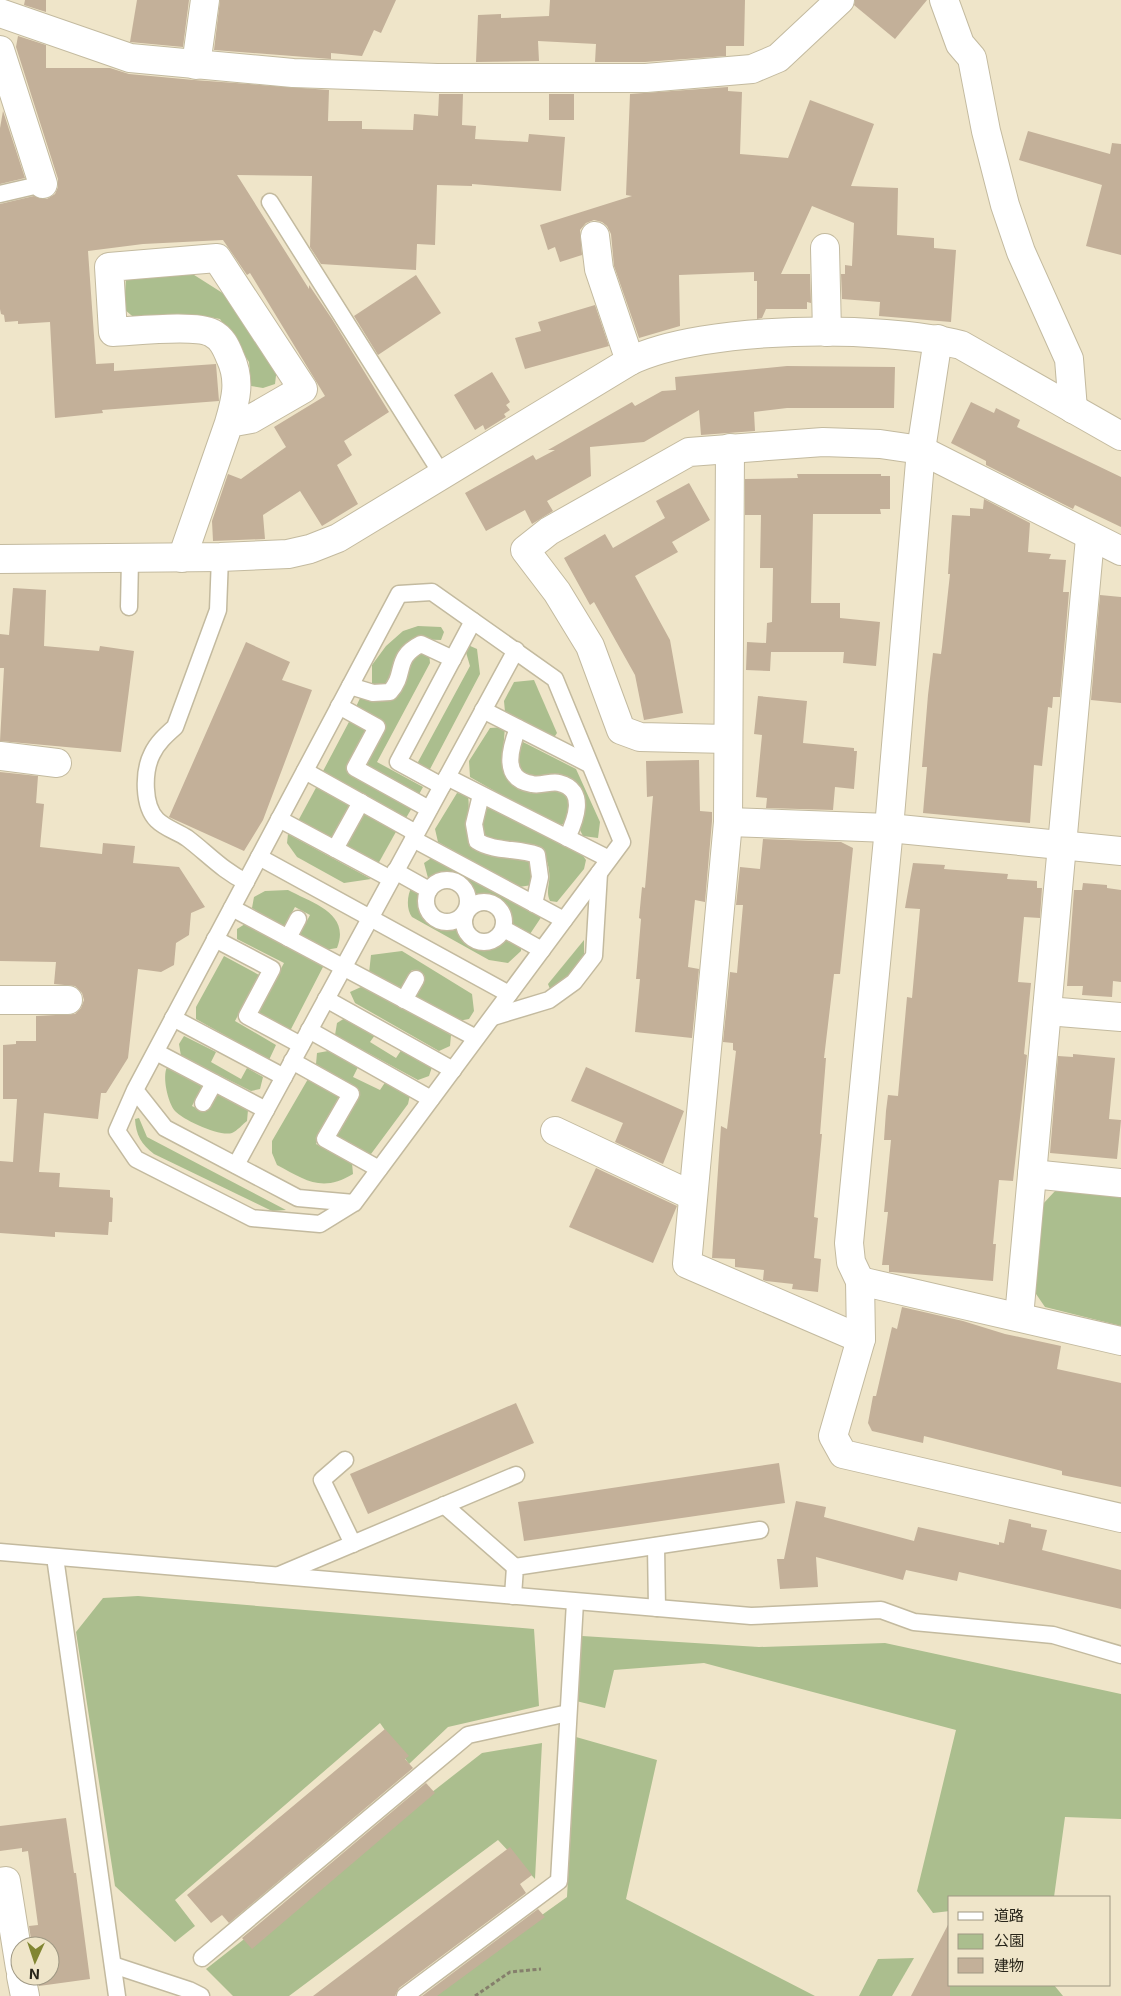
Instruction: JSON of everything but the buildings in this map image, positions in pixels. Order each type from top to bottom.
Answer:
[{"type":"street","points":[[196,65],[205,0]]},
{"type":"street","points":[[0,13],[130,58],[196,65],[293,73],[438,78],[646,78],[752,69],[778,58],[840,0]]},
{"type":"street","points":[[944,0],[960,44],[972,58],[986,131],[1005,205],[1021,252],[1069,359],[1073,409]]},
{"type":"street","points":[[0,50],[43,184]]},
{"type":"street","points":[[595,236],[599,269],[630,361]]},
{"type":"street","points":[[825,248],[827,332]]},
{"type":"street","points":[[182,558],[238,392],[236,368],[223,341],[212,333],[197,329],[113,332],[109,267],[217,258],[303,390],[251,419],[229,423]]},
{"type":"street","points":[[0,559],[220,557],[288,554],[310,549],[338,538],[444,476],[630,361],[651,351],[686,342],[773,334],[827,332],[938,339],[961,345],[1121,436]]},
{"type":"street","points":[[938,339],[921,450],[889,828],[849,1243],[851,1262],[860,1281],[861,1339],[833,1436],[843,1454],[1121,1518]]},
{"type":"street","points":[[728,738],[640,737],[621,730],[590,646],[557,592],[525,550],[549,530],[689,452],[823,442],[880,444],[921,450],[1090,538],[1121,551]]},
{"type":"street","points":[[730,448],[728,822],[687,1264],[861,1339]]},
{"type":"street","points":[[1018,1317],[1090,538]]},
{"type":"street","points":[[0,756],[57,763]]},
{"type":"street","points":[[728,822],[889,828],[1121,851]]},
{"type":"street","points":[[0,1000],[68,1000]]},
{"type":"street","points":[[1047,1011],[1121,1017]]},
{"type":"street","points":[[555,1131],[693,1196]]},
{"type":"street","points":[[1032,1174],[1121,1183]]},
{"type":"street","points":[[860,1281],[1121,1341]]},
{"type":"street","points":[[0,1882],[6,1881],[15,1936]]},
{"type":"lane","points":[[0,194],[43,184]]},
{"type":"lane","points":[[270,202],[444,476]]},
{"type":"lane","points":[[220,557],[218,610],[175,727],[160,741],[151,755],[147,776],[149,810],[158,822],[186,838],[228,874],[246,882]]},
{"type":"lane","points":[[129,607],[130,559]]},
{"type":"lane","points":[[432,592],[555,679],[622,842],[354,1203],[320,1224],[252,1218],[136,1159],[117,1131],[135,1090],[246,882],[399,594],[432,592]]},
{"type":"lane","points":[[473,620],[398,762],[444,782],[481,795],[609,860]]},
{"type":"lane","points":[[350,686],[373,693],[390,692],[397,684],[401,664],[408,650],[421,644],[453,659]]},
{"type":"lane","points":[[236,1165],[516,650]]},
{"type":"lane","points":[[339,706],[377,727],[355,768],[429,809]]},
{"type":"lane","points":[[483,710],[590,764]]},
{"type":"lane","points":[[518,728],[510,746],[510,764],[516,776],[532,784],[560,783],[573,792],[578,805],[576,820],[568,838]]},
{"type":"lane","points":[[305,770],[415,836],[564,920]]},
{"type":"lane","points":[[481,795],[474,824],[477,841],[486,846],[523,850],[537,855],[540,877],[534,904]]},
{"type":"lane","points":[[335,849],[361,802]]},
{"type":"lane","points":[[279,819],[335,849],[429,890]]},
{"type":"lane","points":[[259,857],[509,994]]},
{"type":"lane","points":[[492,1017],[549,1000],[574,982],[594,956],[599,873]]},
{"type":"lane","points":[[429,890],[426,906],[435,919],[443,922],[452,922],[460,918],[466,912],[473,904],[483,901],[493,902],[501,909],[505,918],[504,928],[499,936],[492,941],[483,942],[475,940],[464,928],[466,912],[469,902],[466,891],[458,883],[448,880],[437,883],[429,890]]},
{"type":"lane","points":[[232,908],[476,1038]]},
{"type":"lane","points":[[288,938],[298,919]]},
{"type":"lane","points":[[504,928],[542,950]]},
{"type":"lane","points":[[215,939],[272,970],[246,1016],[301,1045]]},
{"type":"lane","points":[[404,1000],[416,979]]},
{"type":"lane","points":[[326,999],[453,1070]]},
{"type":"lane","points":[[173,1018],[284,1077]]},
{"type":"lane","points":[[309,1030],[431,1099]]},
{"type":"lane","points":[[156,1052],[266,1110]]},
{"type":"lane","points":[[292,1061],[351,1094],[325,1139],[379,1169]]},
{"type":"lane","points":[[203,1103],[214,1083]]},
{"type":"lane","points":[[135,1090],[164,1128],[298,1198],[354,1203]]},
{"type":"lane","points":[[345,1460],[322,1480],[353,1544]]},
{"type":"lane","points":[[276,1576],[516,1475]]},
{"type":"lane","points":[[444,1505],[515,1568]]},
{"type":"lane","points":[[515,1568],[760,1530]]},
{"type":"lane","points":[[656,1546],[657,1608]]},
{"type":"lane","points":[[0,1552],[751,1616],[881,1610],[914,1622],[1053,1636],[1121,1655]]},
{"type":"lane","points":[[55,1557],[117,1996]]},
{"type":"lane","points":[[514,1596],[515,1568]]},
{"type":"lane","points":[[405,1996],[559,1881],[575,1602]]},
{"type":"lane","points":[[202,1958],[468,1734],[568,1713]]},
{"type":"lane","points":[[113,1965],[189,1990],[201,1996]]},
{"type":"path","points":[[475,1996],[510,1972],[542,1969]]},
{"type":"green space","points":[[191,273],[232,299],[277,367],[275,384],[263,388],[251,386],[249,362],[220,319],[209,317],[138,321],[124,309],[126,278]]},
{"type":"green space","points":[[418,626],[441,627],[444,632],[441,640],[413,639],[405,645],[389,689],[372,689],[372,665],[386,646],[403,631]]},
{"type":"green space","points":[[468,645],[477,649],[480,674],[429,771],[420,769],[418,762],[470,666],[465,649]]},
{"type":"green space","points":[[416,649],[429,652],[430,663],[377,762],[423,787],[417,798],[360,767],[383,724],[355,709],[361,696],[391,696]]},
{"type":"green space","points":[[534,680],[557,733],[553,739],[505,712],[504,701],[514,682]]},
{"type":"green space","points":[[350,720],[370,731],[348,772],[413,806],[406,818],[322,773]]},
{"type":"green space","points":[[505,727],[502,763],[507,774],[567,792],[572,802],[566,822],[558,827],[470,777],[469,761],[490,728]]},
{"type":"green space","points":[[523,742],[576,769],[600,822],[598,838],[583,836],[580,830],[583,799],[525,777],[515,764],[517,750]]},
{"type":"green space","points":[[318,784],[351,803],[331,839],[298,821]]},
{"type":"green space","points":[[457,793],[468,795],[469,839],[527,857],[534,866],[532,885],[519,887],[438,842],[435,829]]},
{"type":"green space","points":[[487,808],[494,809],[581,853],[586,860],[584,869],[557,902],[550,901],[548,890],[549,871],[542,852],[535,847],[517,842],[487,841],[483,836],[482,814]]},
{"type":"green space","points":[[362,811],[397,830],[378,864],[343,845]]},
{"type":"green space","points":[[288,834],[371,879],[344,883],[297,857],[287,843]]},
{"type":"green space","points":[[433,857],[542,916],[530,934],[510,924],[510,910],[506,906],[494,899],[474,896],[469,886],[462,879],[436,876],[428,878],[424,863]]},
{"type":"green space","points":[[412,886],[423,894],[424,911],[427,917],[435,923],[459,926],[462,938],[479,944],[489,944],[506,936],[521,946],[521,951],[508,963],[489,960],[412,917],[408,902]]},
{"type":"green space","points":[[288,890],[318,905],[334,918],[339,926],[340,936],[337,948],[325,950],[299,936],[310,915],[295,907],[283,929],[252,908],[254,897],[265,891]]},
{"type":"green space","points":[[245,924],[324,965],[290,1031],[257,1014],[284,963],[237,939],[237,929]]},
{"type":"green space","points":[[584,940],[584,958],[558,989],[550,989],[548,984]]},
{"type":"green space","points":[[402,951],[472,994],[474,1011],[469,1019],[458,1021],[415,996],[425,976],[412,970],[402,988],[369,973],[371,955]]},
{"type":"green space","points":[[224,956],[259,975],[235,1021],[276,1045],[269,1060],[196,1019],[196,1007]]},
{"type":"green space","points":[[361,987],[370,990],[451,1035],[450,1046],[439,1051],[355,1003],[350,992]]},
{"type":"green space","points":[[345,1018],[375,1035],[370,1042],[396,1058],[402,1049],[432,1067],[429,1076],[418,1080],[335,1035],[337,1023]]},
{"type":"green space","points":[[184,1036],[216,1052],[211,1062],[241,1079],[247,1068],[263,1077],[260,1089],[251,1091],[181,1056],[179,1044]]},
{"type":"green space","points":[[328,1051],[358,1067],[353,1077],[380,1090],[386,1081],[410,1095],[408,1104],[371,1154],[361,1154],[336,1138],[359,1090],[316,1064],[317,1053]]},
{"type":"green space","points":[[167,1067],[202,1086],[192,1106],[205,1112],[217,1093],[248,1110],[247,1121],[234,1132],[226,1134],[202,1127],[179,1115],[172,1107],[168,1096],[165,1083]]},
{"type":"green space","points":[[308,1079],[339,1096],[316,1144],[352,1163],[353,1174],[332,1183],[314,1182],[296,1175],[277,1165],[272,1153],[272,1141]]},
{"type":"green space","points":[[139,1118],[147,1137],[286,1210],[272,1211],[154,1154],[146,1147],[138,1134],[135,1119]]},
{"type":"green space","points":[[1056,1190],[1121,1197],[1121,1326],[1045,1307],[1034,1291],[1042,1205]]},
{"type":"green space","points":[[138,1596],[534,1629],[539,1706],[448,1727],[409,1764],[380,1723],[175,1900],[195,1926],[175,1942],[115,1886],[76,1632],[103,1598]]},
{"type":"green space","points":[[582,1636],[759,1647],[885,1643],[1121,1694],[1121,1819],[1065,1817],[1054,1896],[948,1896],[948,1911],[933,1913],[917,1891],[956,1730],[704,1663],[614,1670],[605,1708],[576,1701]]},
{"type":"green space","points":[[576,1737],[657,1760],[626,1899],[815,1996],[429,1996],[567,1897]]},
{"type":"green space","points":[[542,1743],[535,1879],[498,1840],[289,1996],[233,1996],[206,1969],[482,1753]]},
{"type":"green space","points":[[914,1958],[892,1996],[859,1996],[878,1959]]},
{"type":"green space","points":[[949,1986],[1055,1986],[1063,1996],[937,1996]]}]
